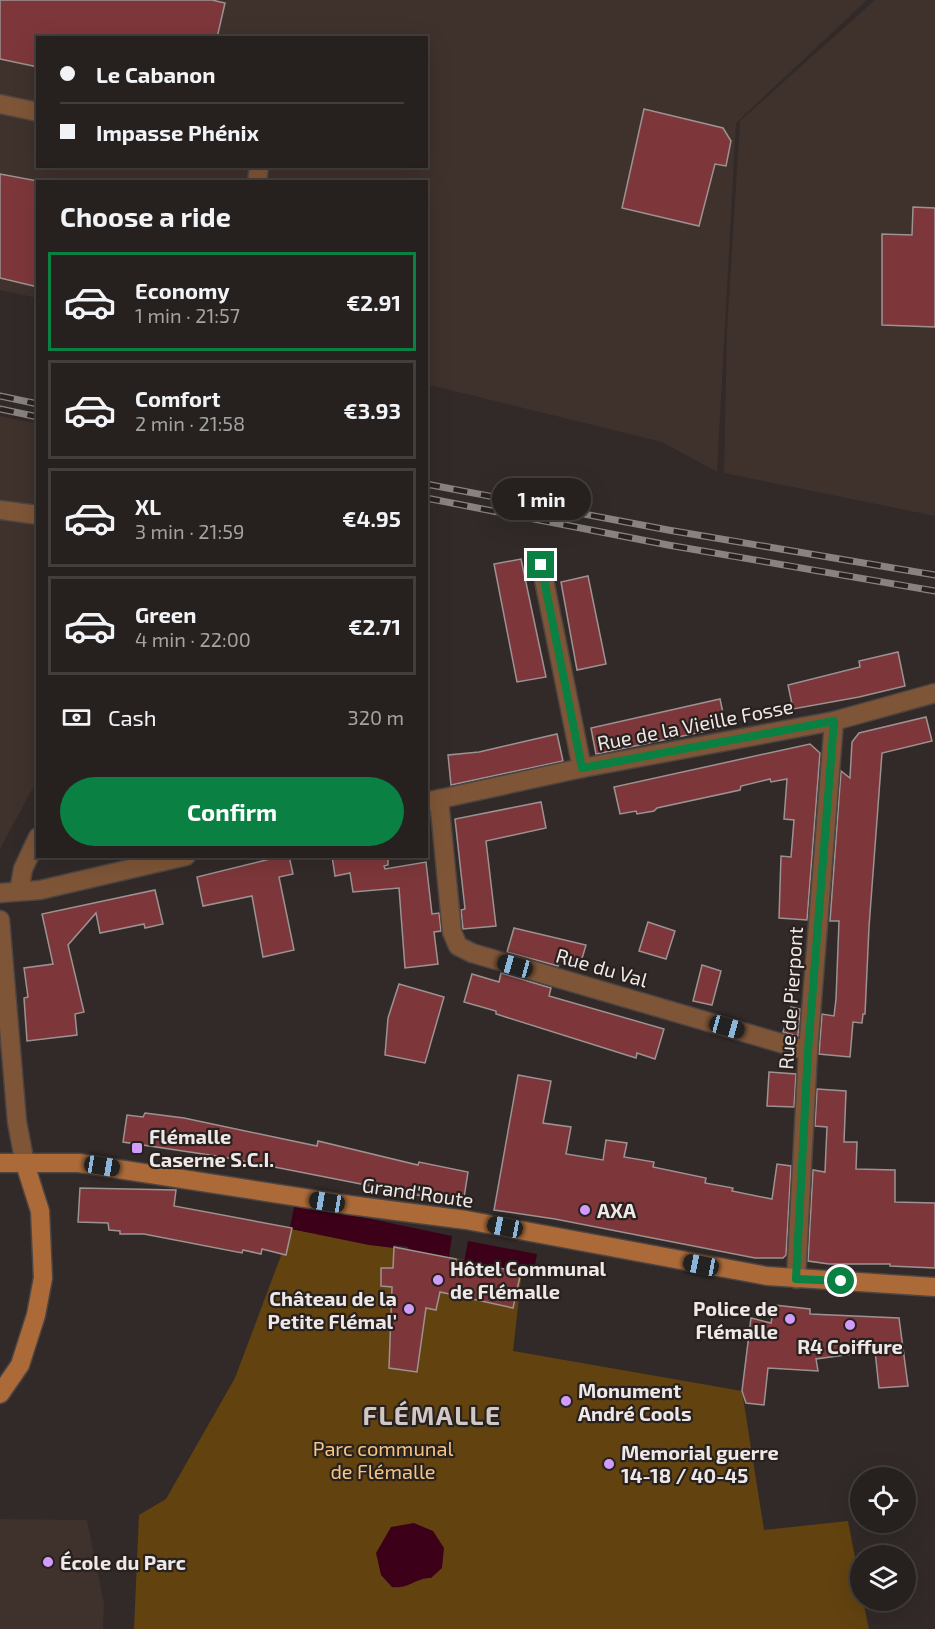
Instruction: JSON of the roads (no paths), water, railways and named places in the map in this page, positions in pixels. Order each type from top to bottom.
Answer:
[{"type":"street","points":[[0,104],[36,112]]},
{"type":"street","points":[[0,510],[36,515]]},
{"type":"street","points":[[541,565],[582,768]]},
{"type":"street","name":"Rue de la Vieille Fosse","points":[[432,801],[582,768],[834,721],[935,693]]},
{"type":"street","name":"Rue de Pierpont","points":[[796,1279],[808,1051],[834,721]]},
{"type":"street","name":"Rue du Val","points":[[432,801],[452,932],[458,946],[472,953],[808,1051]]},
{"type":"street","points":[[19,891],[23,869],[36,841]]},
{"type":"street","points":[[0,893],[40,890],[111,865],[169,858]]},
{"type":"street","points":[[0,920],[17,1122],[25,1164],[40,1210],[43,1278],[36,1315],[20,1365],[0,1394]]},
{"type":"street","name":"Grand'Route","points":[[0,1163],[79,1163],[350,1205],[466,1220],[767,1276],[935,1287]]},
{"type":"railway","points":[[0,396],[36,404]]},
{"type":"railway","points":[[0,409],[36,417]]},
{"type":"railway","points":[[428,484],[668,530],[935,575]]},
{"type":"railway","points":[[428,498],[668,545],[935,591]]},
{"type":"place","name":"Flémalle Caserne S.C.I.","points":[[137,1148]]},
{"type":"place","name":"AXA","points":[[585,1210]]},
{"type":"place","name":"Hôtel Communal de Flémalle","points":[[438,1280]]},
{"type":"place","name":"Château de la Petite Flémal'","points":[[409,1309]]},
{"type":"place","name":"Police de Flémalle","points":[[790,1319]]},
{"type":"place","name":"R4 Coiffure","points":[[850,1325]]},
{"type":"place","name":"Monument André Cools","points":[[566,1401]]},
{"type":"place","name":"Memorial guerre 14-18 / 40-45","points":[[609,1464]]},
{"type":"place","name":"École du Parc","points":[[48,1562]]},
{"type":"district","name":"FLÉMALLE","points":[[432,1414]]},
{"type":"park label","name":"Parc communal de Flémalle","points":[[383,1460]]}]
